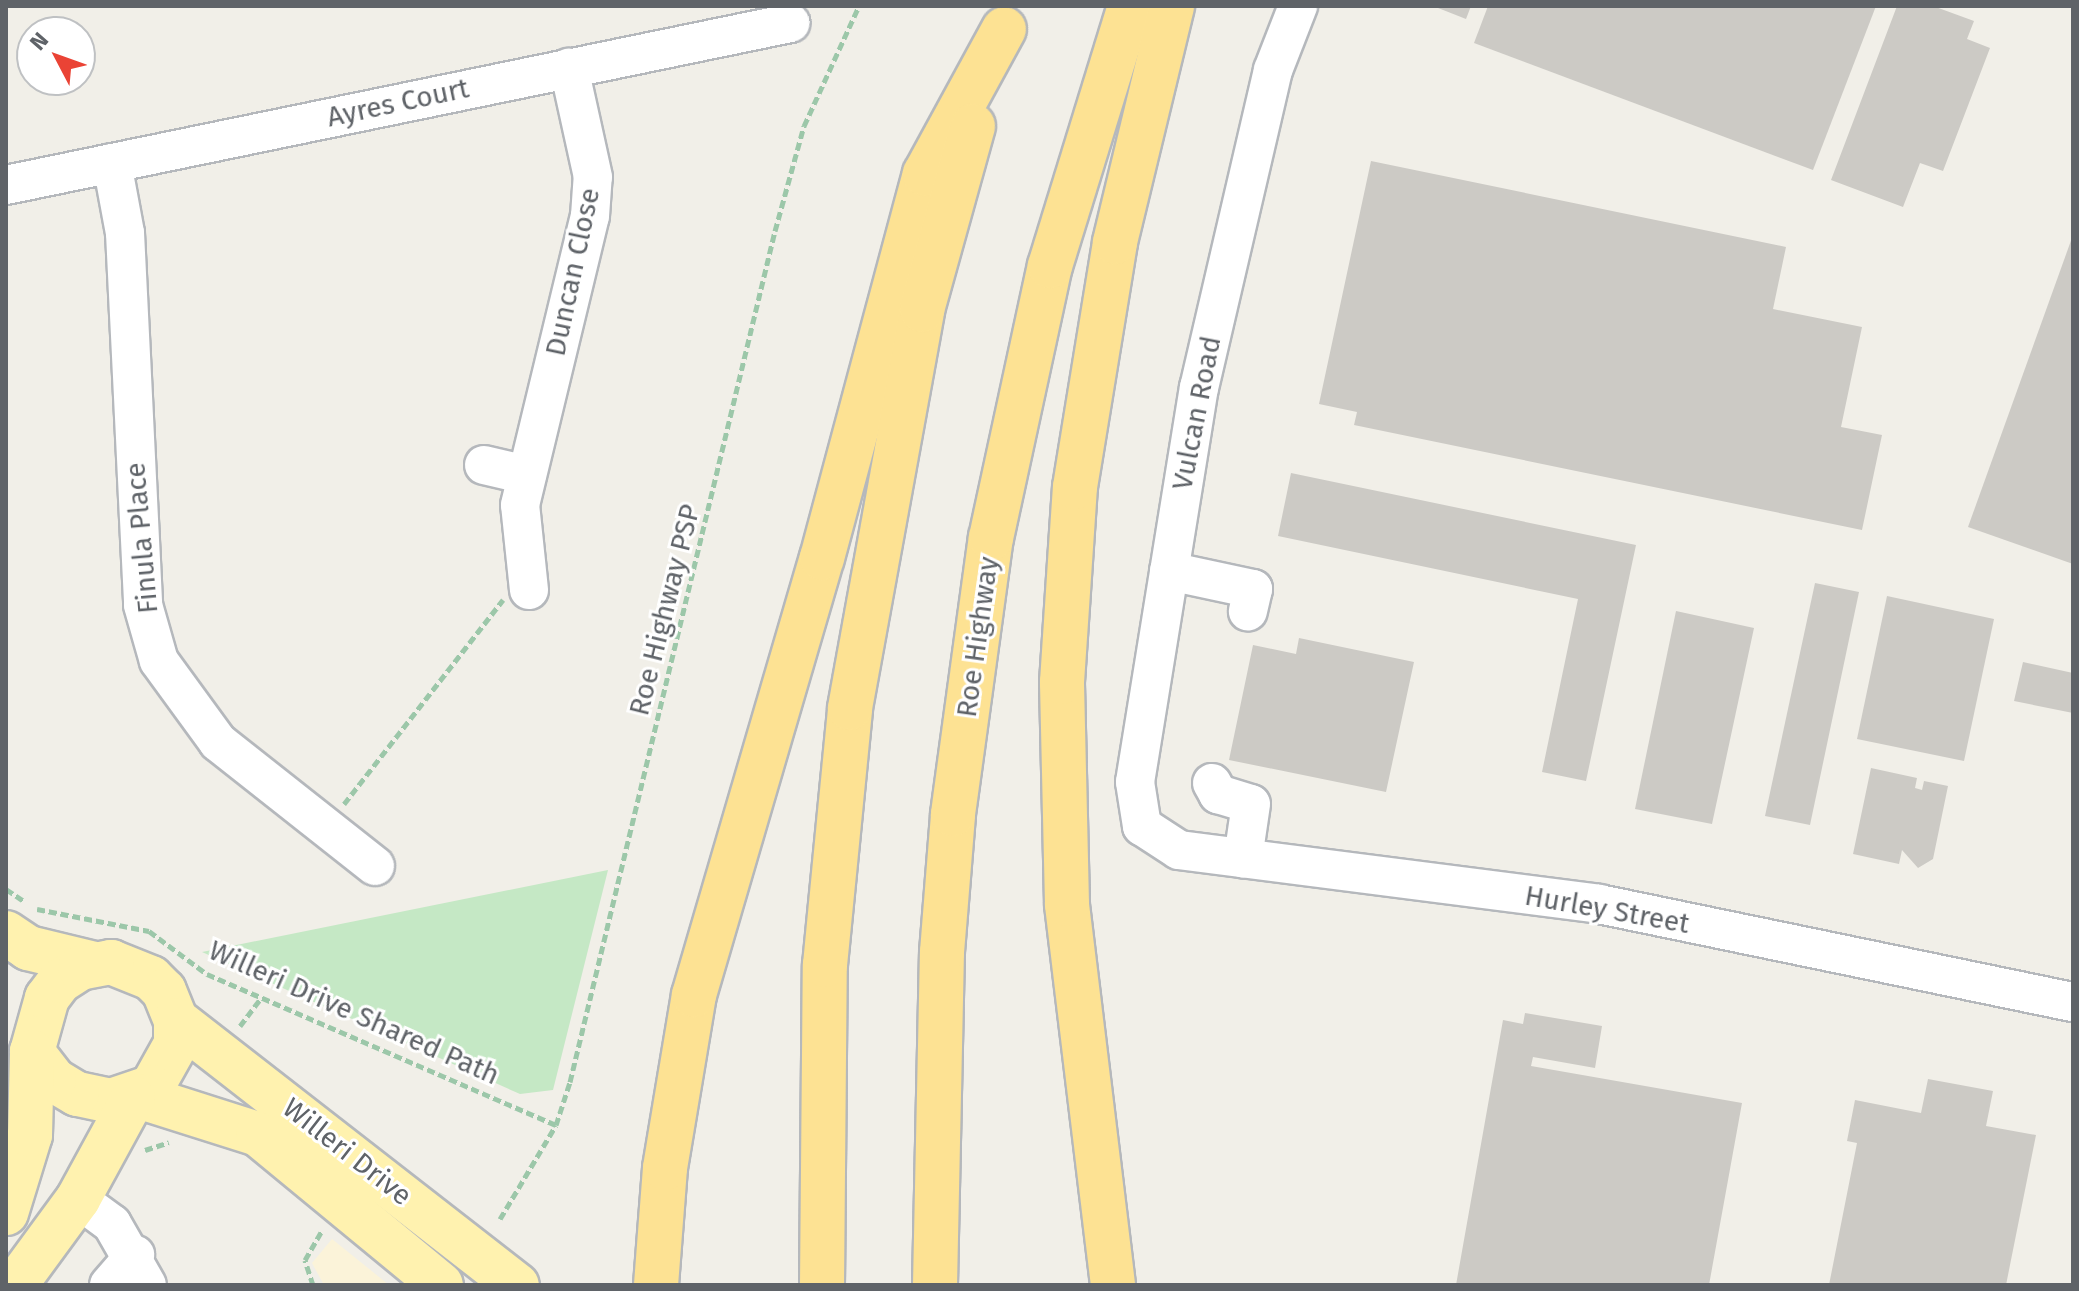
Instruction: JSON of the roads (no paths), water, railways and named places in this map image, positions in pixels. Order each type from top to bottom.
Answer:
[{"type":"highway","name":"Roe Highway","points":[[935,1285],[942,952],[953,814],[991,538],[1050,266],[1130,6]]},
{"type":"highway","points":[[1113,1283],[1067,904],[1062,682],[1075,487],[1112,257],[1172,6]]},
{"type":"highway","points":[[649,1276],[694,995],[822,558],[904,246],[925,174],[1008,18]]},
{"type":"highway","points":[[822,1285],[825,965],[850,708],[922,310],[1008,18]]},
{"type":"main road","name":"Willeri Drive","points":[[6,933],[28,948],[94,964],[130,966],[151,978],[176,1020],[517,1285]]},
{"type":"main road","points":[[6,1213],[30,1135],[35,1048],[47,998],[60,981],[94,964]]},
{"type":"main road","name":"Willeri Drive","points":[[6,1006],[54,1080],[77,1094],[111,1101],[136,1097],[258,1134],[441,1285]]},
{"type":"main road","points":[[16,1272],[78,1199],[136,1097],[168,1068],[176,1020]]},
{"type":"street","name":"Vulcan Road","points":[[1142,826],[1135,782],[1203,371],[1273,70],[1298,6]]},
{"type":"street","name":"Ayres Court","points":[[6,185],[790,23]]},
{"type":"street","name":"Duncan Close","points":[[529,590],[520,505],[590,216],[590,146],[569,68]]},
{"type":"street","name":"Finula Place","points":[[112,163],[125,233],[143,605],[159,661],[218,742],[324,830],[375,866]]},
{"type":"street","points":[[484,465],[527,475]]},
{"type":"street","points":[[1169,571],[1253,589],[1248,611]]},
{"type":"street","points":[[1212,783],[1218,794],[1251,804],[1243,858]]},
{"type":"street","name":"Hurley Street","points":[[1142,826],[1179,850],[1599,904],[2073,1002]]},
{"type":"street","points":[[78,1199],[112,1224],[141,1270],[109,1285]]}]
